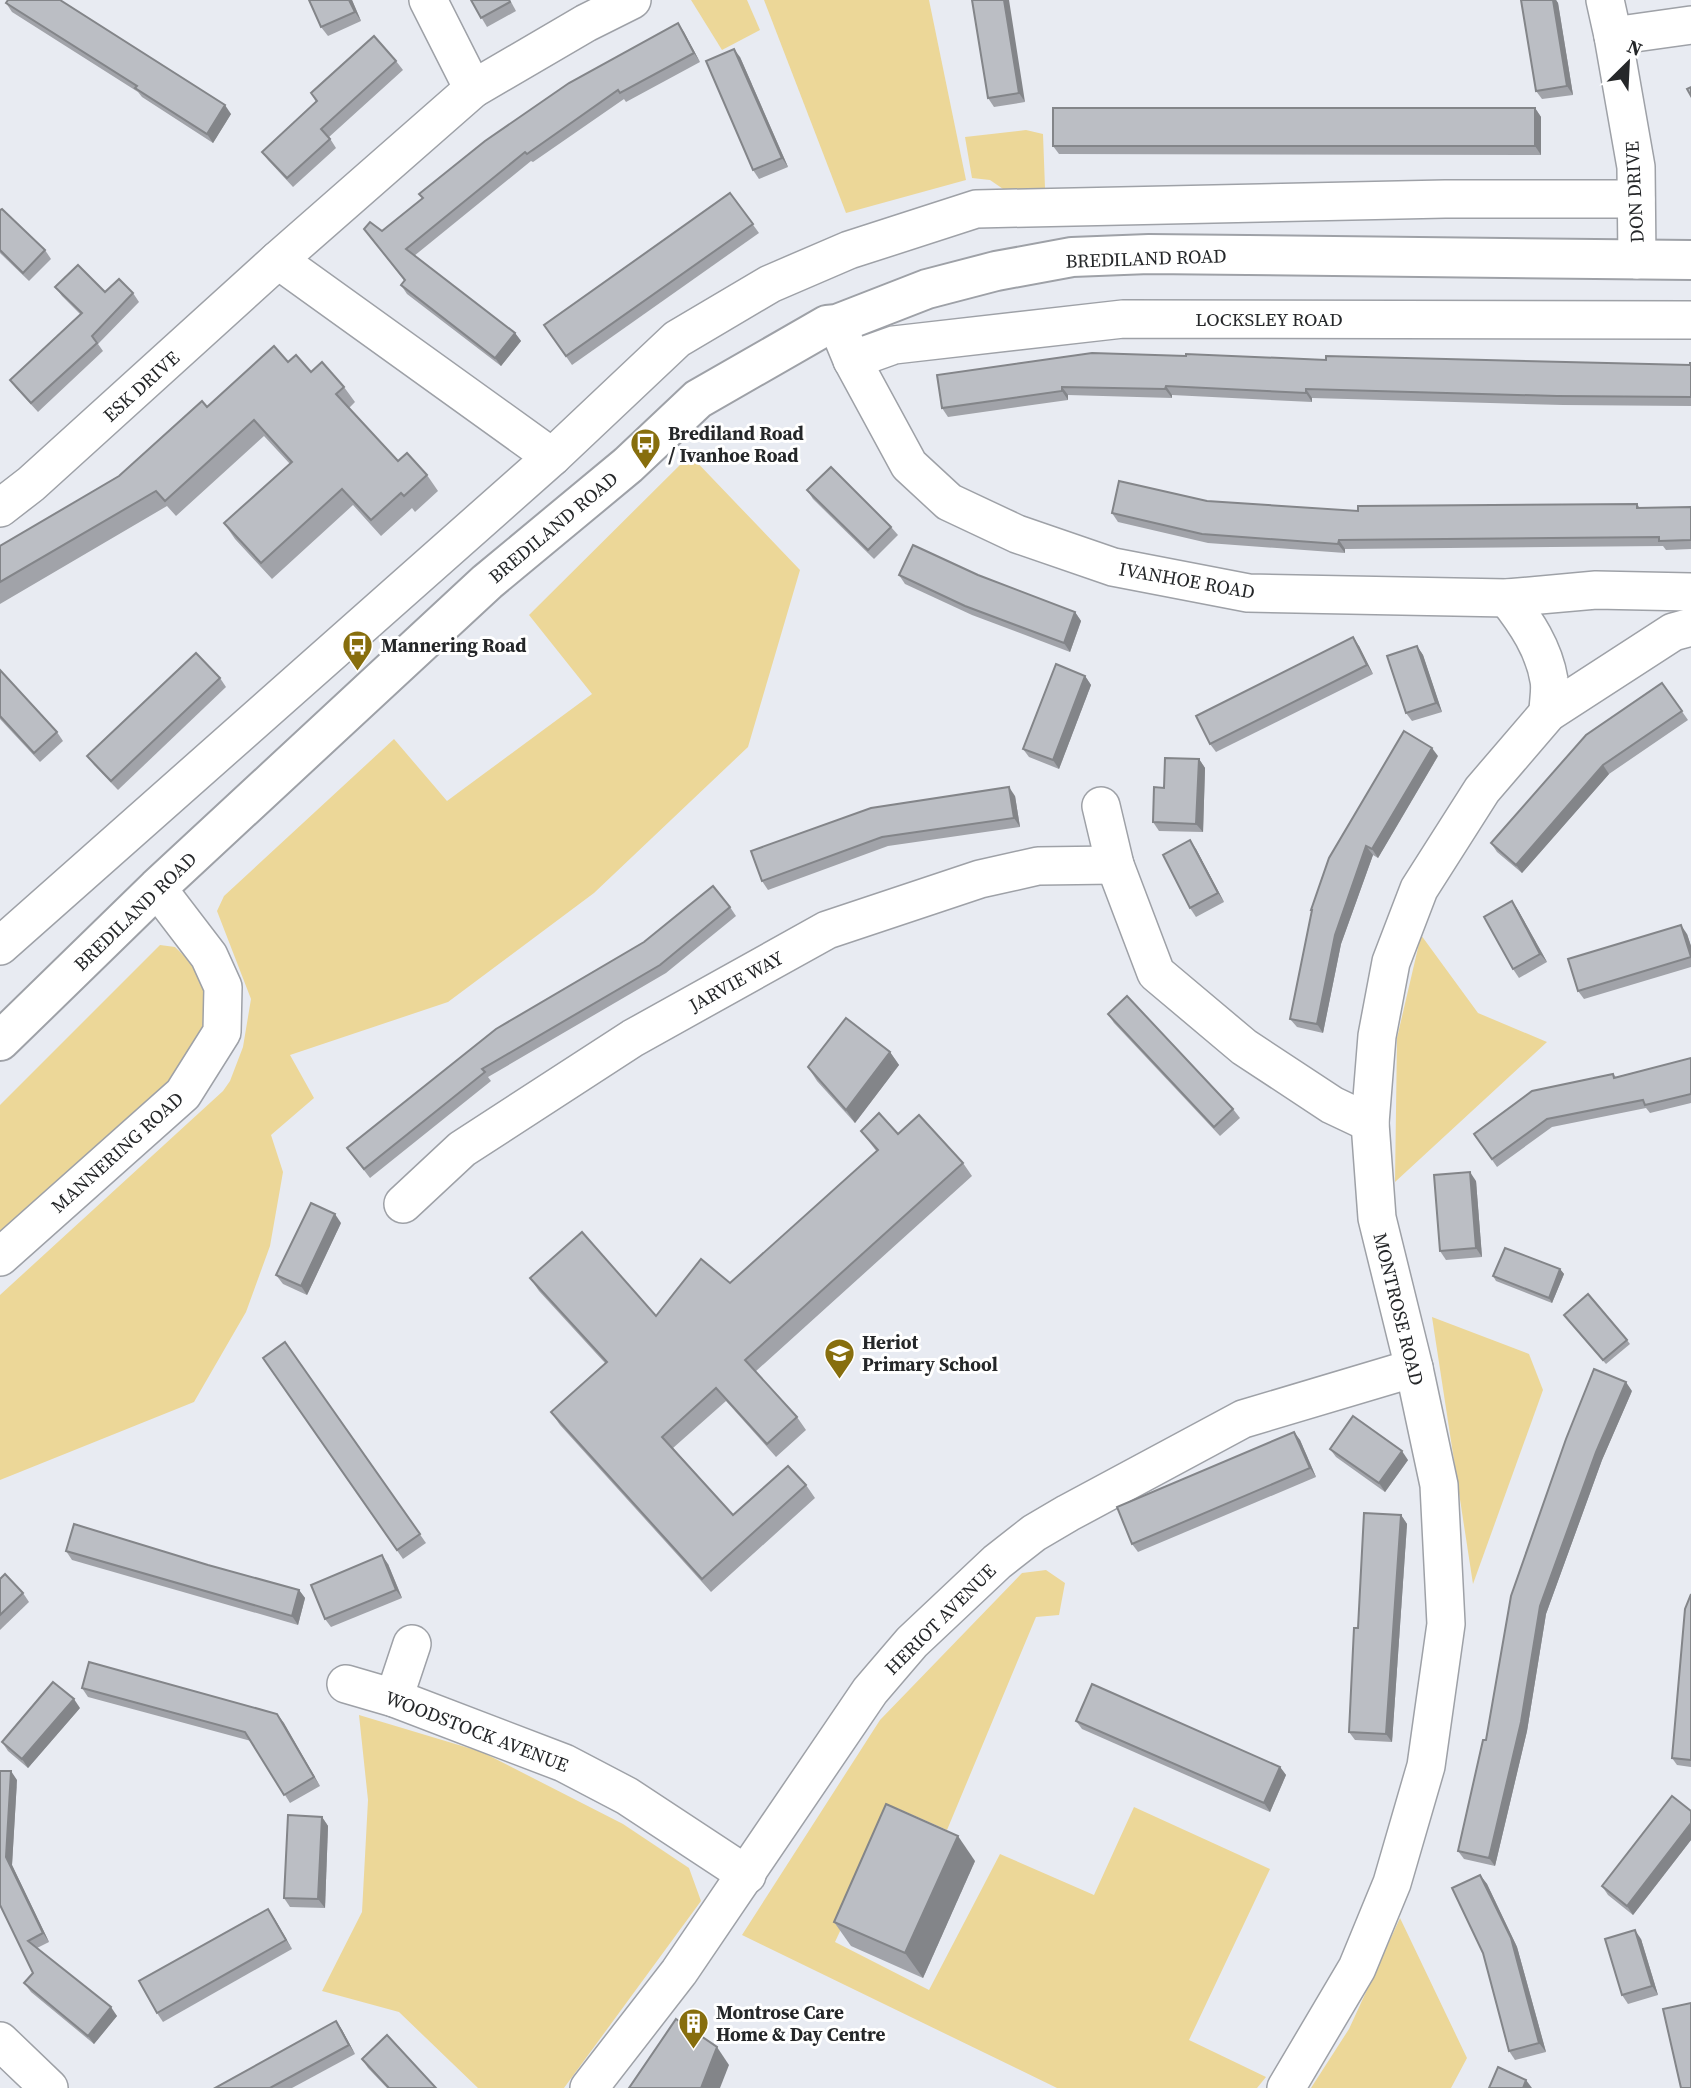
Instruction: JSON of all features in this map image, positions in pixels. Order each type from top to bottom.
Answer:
[{"type":"street","points":[[428,0],[473,89]]},
{"type":"street","name":"ESK DRIVE","points":[[0,508],[61,457],[278,260],[473,89],[586,23],[632,0]]},
{"type":"street","name":"DON DRIVE","points":[[1605,0],[1636,167],[1637,260]]},
{"type":"street","points":[[1613,36],[1691,25]]},
{"type":"street","points":[[0,946],[552,457],[677,339],[770,284],[849,250],[976,209],[1431,200],[1636,199]]},
{"type":"street","name":"BREDILAND ROAD","points":[[0,1041],[158,888],[487,582],[628,465],[698,400],[827,326],[927,289],[996,271],[1072,257],[1149,254],[1691,260]]},
{"type":"street","points":[[278,260],[552,457]]},
{"type":"street","name":"LOCKSLEY ROAD","points":[[852,360],[894,345],[1123,319],[1691,320]]},
{"type":"street","name":"IVANHOE ROAD","points":[[837,324],[852,360],[909,465],[949,502],[1017,534],[1113,567],[1248,593],[1507,598],[1596,590],[1691,592]]},
{"type":"street","points":[[1507,598],[1524,618],[1536,641],[1549,681],[1548,713]]},
{"type":"street","name":"MONTROSE ROAD","points":[[1286,2088],[1357,1968],[1392,1883],[1426,1766],[1446,1624],[1439,1485],[1414,1368],[1377,1218],[1370,1123],[1377,1036],[1391,962],[1419,889],[1482,790],[1548,713],[1673,632],[1691,627]]},
{"type":"street","points":[[1101,806],[1115,865],[1156,973],[1244,1047],[1332,1105],[1370,1123]]},
{"type":"street","name":"JARVIE WAY","points":[[403,1204],[462,1149],[633,1038],[827,930],[980,879],[1038,866],[1115,865]]},
{"type":"street","name":"MANNERING ROAD","points":[[0,1257],[183,1094],[222,1032],[223,987],[209,956],[158,888]]},
{"type":"street","name":"HERIOT AVENUE","points":[[589,2088],[679,1972],[870,1691],[930,1624],[997,1562],[1034,1533],[1068,1513],[1243,1419],[1414,1368]]},
{"type":"street","points":[[394,1698],[412,1644]]},
{"type":"street","name":"WOODSTOCK AVENUE","points":[[346,1685],[394,1698],[564,1763],[627,1796],[747,1875]]},
{"type":"street","points":[[6,2061],[49,2088]]},
{"type":"shaded area","points":[[691,0],[747,0],[760,30],[722,50]]},
{"type":"shaded area","points":[[764,0],[929,0],[966,180],[846,213]]},
{"type":"shaded area","points":[[1026,130],[1043,134],[1045,188],[1006,191],[990,180],[972,178],[965,137]]},
{"type":"shaded area","points":[[690,455],[800,570],[748,747],[594,893],[448,1002],[290,1055],[314,1098],[271,1135],[283,1172],[270,1246],[246,1312],[194,1402],[0,1480],[0,1295],[223,1091],[230,1081],[243,1047],[251,999],[217,911],[224,896],[394,739],[447,801],[592,694],[529,615]]},
{"type":"shaded area","points":[[1421,935],[1478,1013],[1547,1042],[1395,1182],[1397,1038]]},
{"type":"shaded area","points":[[160,945],[175,947],[209,980],[213,1024],[183,1077],[0,1248],[0,1105]]},
{"type":"shaded area","points":[[1432,1317],[1529,1354],[1543,1390],[1473,1584]]},
{"type":"shaded area","points":[[1046,1570],[1065,1583],[1059,1615],[1036,1617],[947,1830],[897,1808],[835,1942],[929,1990],[1000,1854],[1094,1895],[1134,1807],[1270,1869],[1189,2040],[1266,2077],[1257,2088],[1057,2088],[742,1935],[880,1720],[1022,1573]]},
{"type":"shaded area","points":[[359,1715],[482,1752],[623,1824],[689,1868],[701,1901],[564,2088],[478,2088],[399,2012],[322,1991],[362,1912],[368,1800]]},
{"type":"shaded area","points":[[1400,1918],[1467,2058],[1451,2088],[1311,2088],[1349,2029]]},
{"type":"building","points":[[8,0],[60,0],[225,105],[207,134],[6,3]]},
{"type":"building","points":[[309,0],[349,0],[355,12],[321,27]]},
{"type":"building","points":[[471,0],[509,0],[510,2],[481,18]]},
{"type":"building","points":[[972,0],[1004,0],[1019,93],[988,98]]},
{"type":"building","points":[[1521,0],[1553,0],[1567,86],[1536,91]]},
{"type":"building","points":[[678,23],[694,53],[620,93],[618,90],[527,154],[525,152],[406,249],[515,333],[495,358],[401,285],[405,280],[364,229],[370,222],[382,231],[423,198],[419,194],[485,141],[569,83]]},
{"type":"building","points":[[374,36],[396,61],[321,129],[330,139],[287,178],[262,152],[317,101],[311,93]]},
{"type":"building","points":[[734,49],[782,158],[753,170],[706,61]]},
{"type":"building","points":[[1053,108],[1535,108],[1535,146],[1053,146]]},
{"type":"building","points":[[730,193],[753,224],[566,356],[544,325]]},
{"type":"building","points":[[2,209],[45,250],[23,273],[0,250]]},
{"type":"building","points":[[78,265],[105,292],[119,279],[133,293],[92,336],[97,343],[31,403],[10,380],[82,313],[55,287]]},
{"type":"building","points":[[274,346],[288,362],[296,355],[311,372],[322,362],[344,387],[336,394],[398,461],[407,453],[427,475],[404,496],[401,493],[371,520],[342,489],[261,563],[224,523],[292,462],[254,420],[165,501],[156,491],[0,582],[0,546],[119,476],[202,401],[207,407]]},
{"type":"building","points":[[1092,353],[1326,360],[1326,356],[1691,363],[1691,397],[1306,389],[1306,393],[1166,386],[1165,389],[1062,387],[1062,391],[942,408],[937,375]]},
{"type":"building","points":[[831,467],[891,527],[868,550],[807,490]]},
{"type":"building","points":[[1119,481],[1207,501],[1358,511],[1358,506],[1637,504],[1637,508],[1691,507],[1691,540],[1659,541],[1659,537],[1339,540],[1338,544],[1202,534],[1112,513]]},
{"type":"building","points":[[913,545],[978,575],[1075,612],[1064,643],[965,606],[899,575]]},
{"type":"building","points":[[1353,637],[1367,665],[1210,744],[1196,716]]},
{"type":"building","points":[[1417,646],[1436,703],[1406,713],[1387,656]]},
{"type":"building","points":[[196,653],[220,678],[111,781],[87,756]]},
{"type":"building","points":[[1056,664],[1085,676],[1053,760],[1023,749]]},
{"type":"building","points":[[0,670],[57,732],[34,753],[0,716]]},
{"type":"building","points":[[1662,683],[1682,711],[1603,765],[1516,865],[1491,843],[1586,735]]},
{"type":"building","points":[[1404,731],[1432,748],[1372,849],[1366,846],[1335,935],[1317,1024],[1290,1019],[1311,910],[1329,858]]},
{"type":"building","points":[[1165,758],[1199,759],[1196,824],[1153,822],[1154,787],[1164,788]]},
{"type":"building","points":[[1009,787],[1014,818],[882,837],[762,881],[751,851],[871,808]]},
{"type":"building","points":[[1190,840],[1218,893],[1190,908],[1163,855]]},
{"type":"building","points":[[713,886],[730,907],[660,965],[482,1069],[485,1072],[364,1169],[347,1148],[496,1029],[644,942]]},
{"type":"building","points":[[1512,901],[1540,954],[1513,969],[1484,917]]},
{"type":"building","points":[[1681,925],[1691,957],[1578,991],[1568,959]]},
{"type":"building","points":[[1127,996],[1233,1109],[1214,1127],[1108,1014]]},
{"type":"building","points":[[846,1018],[890,1052],[846,1110],[808,1067]]},
{"type":"building","points":[[1691,1058],[1691,1094],[1645,1105],[1643,1100],[1547,1119],[1492,1159],[1474,1134],[1532,1091],[1613,1074],[1614,1078]]},
{"type":"building","points":[[879,1113],[898,1134],[919,1115],[963,1163],[745,1360],[797,1417],[767,1444],[716,1388],[662,1437],[733,1515],[788,1466],[806,1485],[702,1579],[551,1412],[607,1362],[530,1278],[582,1232],[656,1316],[701,1259],[730,1283],[878,1150],[861,1131]]},
{"type":"building","points":[[1470,1172],[1476,1248],[1440,1251],[1434,1175]]},
{"type":"building","points":[[311,1203],[335,1214],[301,1286],[276,1275]]},
{"type":"building","points":[[1505,1248],[1560,1269],[1549,1298],[1493,1276]]},
{"type":"building","points":[[1588,1294],[1627,1340],[1603,1360],[1564,1315]]},
{"type":"building","points":[[285,1342],[420,1534],[397,1550],[263,1358]]},
{"type":"building","points":[[1594,1369],[1626,1382],[1596,1452],[1540,1606],[1521,1722],[1489,1858],[1458,1851],[1483,1740],[1486,1740],[1511,1596],[1566,1439]]},
{"type":"building","points":[[1353,1416],[1402,1451],[1379,1483],[1330,1449]]},
{"type":"building","points":[[1294,1432],[1310,1468],[1132,1544],[1117,1507]]},
{"type":"building","points":[[1364,1513],[1401,1515],[1386,1734],[1349,1732],[1354,1628],[1358,1628]]},
{"type":"building","points":[[74,1524],[299,1590],[292,1616],[66,1551]]},
{"type":"building","points":[[382,1555],[396,1590],[325,1619],[311,1585]]},
{"type":"building","points":[[5,1574],[23,1593],[0,1615],[0,1579]]},
{"type":"building","points":[[1691,1594],[1691,1760],[1672,1758],[1685,1609]]},
{"type":"building","points":[[89,1662],[277,1714],[314,1777],[284,1795],[245,1732],[82,1688]]},
{"type":"building","points":[[53,1682],[74,1699],[22,1759],[2,1742]]},
{"type":"building","points":[[1092,1684],[1280,1767],[1264,1803],[1076,1721]]},
{"type":"building","points":[[0,1771],[11,1771],[6,1857],[43,1933],[28,1941],[111,2007],[88,2036],[24,1983],[33,1973],[0,1905]]},
{"type":"building","points":[[1672,1796],[1691,1811],[1691,1823],[1627,1906],[1602,1886]]},
{"type":"building","points":[[886,1804],[958,1836],[905,1953],[834,1922]]},
{"type":"building","points":[[288,1815],[322,1817],[318,1899],[284,1898]]},
{"type":"building","points":[[1480,1875],[1511,1938],[1539,2043],[1509,2051],[1483,1953],[1452,1888]]},
{"type":"building","points":[[268,1909],[286,1940],[157,2013],[139,1981]]},
{"type":"building","points":[[1635,1930],[1652,1986],[1622,1995],[1605,1939]]},
{"type":"building","points":[[1691,2003],[1691,2088],[1681,2088],[1663,2009]]},
{"type":"building","points":[[676,2019],[717,2047],[701,2088],[629,2088]]},
{"type":"building","points":[[336,2021],[349,2045],[270,2088],[215,2088]]},
{"type":"building","points":[[387,2035],[436,2088],[389,2088],[362,2059]]},
{"type":"building","points":[[1498,2067],[1526,2080],[1523,2088],[1489,2088]]},
{"type":"place","name":"Brediland Road / Ivanhoe Road","points":[[645,471]]},
{"type":"place","name":"Mannering Road","points":[[358,672]]},
{"type":"place","name":"Heriot Primary School","points":[[839,1380]]},
{"type":"place","name":"Montrose Care Home & Day Centre","points":[[693,2050]]}]
